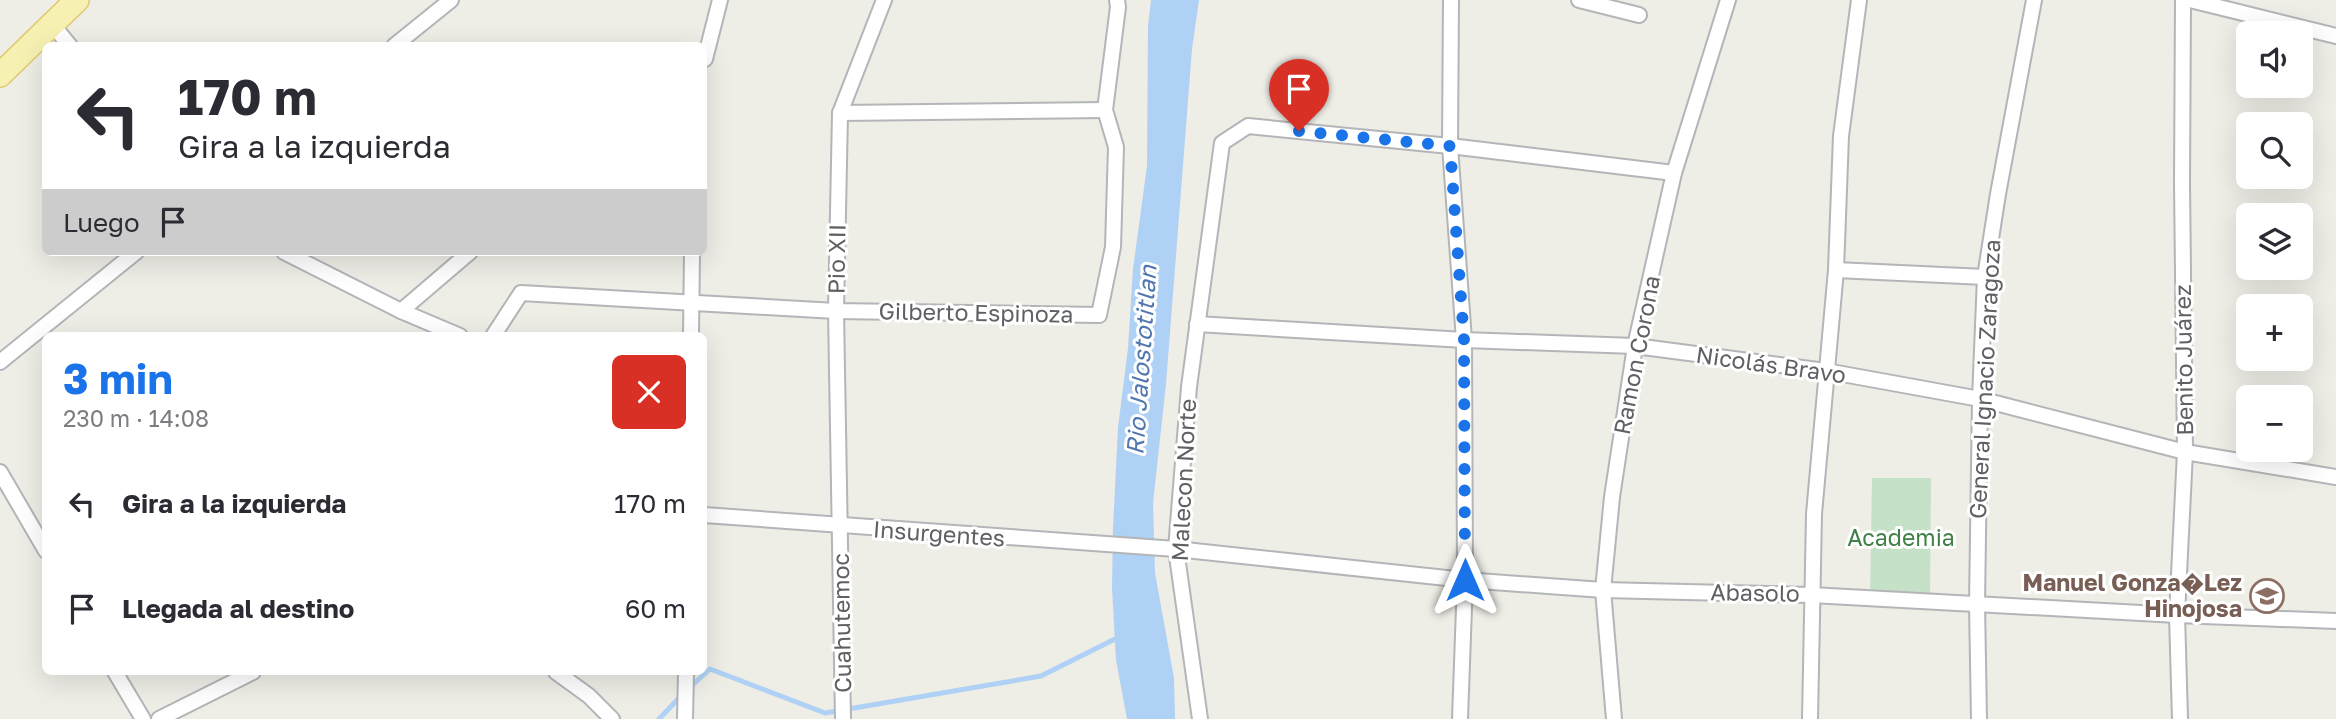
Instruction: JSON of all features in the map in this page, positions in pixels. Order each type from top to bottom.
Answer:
[{"type":"main road","points":[[0,75],[77,0]]},
{"type":"street","points":[[399,42],[451,0]]},
{"type":"street","points":[[707,51],[720,0]]},
{"type":"street","name":"Pio XII","points":[[841,526],[835,311],[840,113],[884,0]]},
{"type":"street","points":[[840,113],[1105,110],[1117,0]]},
{"type":"street","points":[[1451,0],[1450,146],[1464,340],[1465,580],[1460,719]]},
{"type":"street","points":[[1579,0],[1639,15]]},
{"type":"street","name":"Ramon Corona","points":[[1614,719],[1603,590],[1612,497],[1636,346],[1674,173],[1728,0]]},
{"type":"street","points":[[1810,719],[1814,514],[1836,270],[1841,136],[1859,0]]},
{"type":"street","name":"General Ignacio Zaragoza","points":[[1979,719],[1977,604],[1980,400],[1986,277],[1998,194],[2034,0]]},
{"type":"street","name":"Benito Juárez","points":[[2180,719],[2177,615],[2185,453],[2183,0]]},
{"type":"street","points":[[2190,0],[2336,36]]},
{"type":"street","points":[[52,24],[67,42]]},
{"type":"street","name":"Gilberto Espinoza","points":[[495,332],[521,293],[835,311],[1099,315],[1113,247],[1115,147],[1105,110]]},
{"type":"street","name":"Malecon Norte","points":[[1200,719],[1168,549],[1222,144],[1248,126],[1450,146],[1674,173]]},
{"type":"street","points":[[0,362],[131,256]]},
{"type":"street","points":[[298,256],[401,311],[451,332]]},
{"type":"street","points":[[401,311],[465,256]]},
{"type":"street","points":[[691,332],[692,256]]},
{"type":"street","points":[[1836,270],[1986,277]]},
{"type":"street","name":"Nicolás Bravo","points":[[1197,324],[1464,340],[1636,346],[1826,371],[1980,400],[2185,453],[2336,477]]},
{"type":"street","points":[[0,472],[42,544]]},
{"type":"street","name":"Insurgentes","points":[[707,515],[1168,549]]},
{"type":"street","name":"Cuahutemoc","points":[[841,526],[843,719]]},
{"type":"street","name":"Abasolo","points":[[1168,549],[1465,580],[1603,590],[1811,594],[2177,615],[2336,621]]},
{"type":"street","points":[[117,675],[143,719]]},
{"type":"street","points":[[159,719],[247,675]]},
{"type":"street","points":[[560,675],[589,696],[612,719]]},
{"type":"street","points":[[685,713],[686,675]]},
{"type":"green space","name":"Academia","points":[[1872,478],[1931,478],[1930,601],[1870,598]]},
{"type":"water","name":"Rio Jalostotitlan","points":[[1151,0],[1199,0],[1192,49],[1166,384],[1153,503],[1155,573],[1174,678],[1175,719],[1127,719],[1116,660],[1112,588],[1113,528],[1118,427],[1128,348],[1133,269],[1147,166],[1148,26]]},
{"type":"waterway","points":[[707,672],[710,669],[825,713],[1041,676],[1119,637]]},
{"type":"waterway","points":[[688,689],[703,675]]},
{"type":"waterway","points":[[659,719],[681,696]]},
{"type":"place","name":"Manuel Gonza�Lez Hinojosa","points":[[2267,596]]},
{"type":"route","points":[[1299,131],[1450,146],[1464,340],[1465,580]]}]
